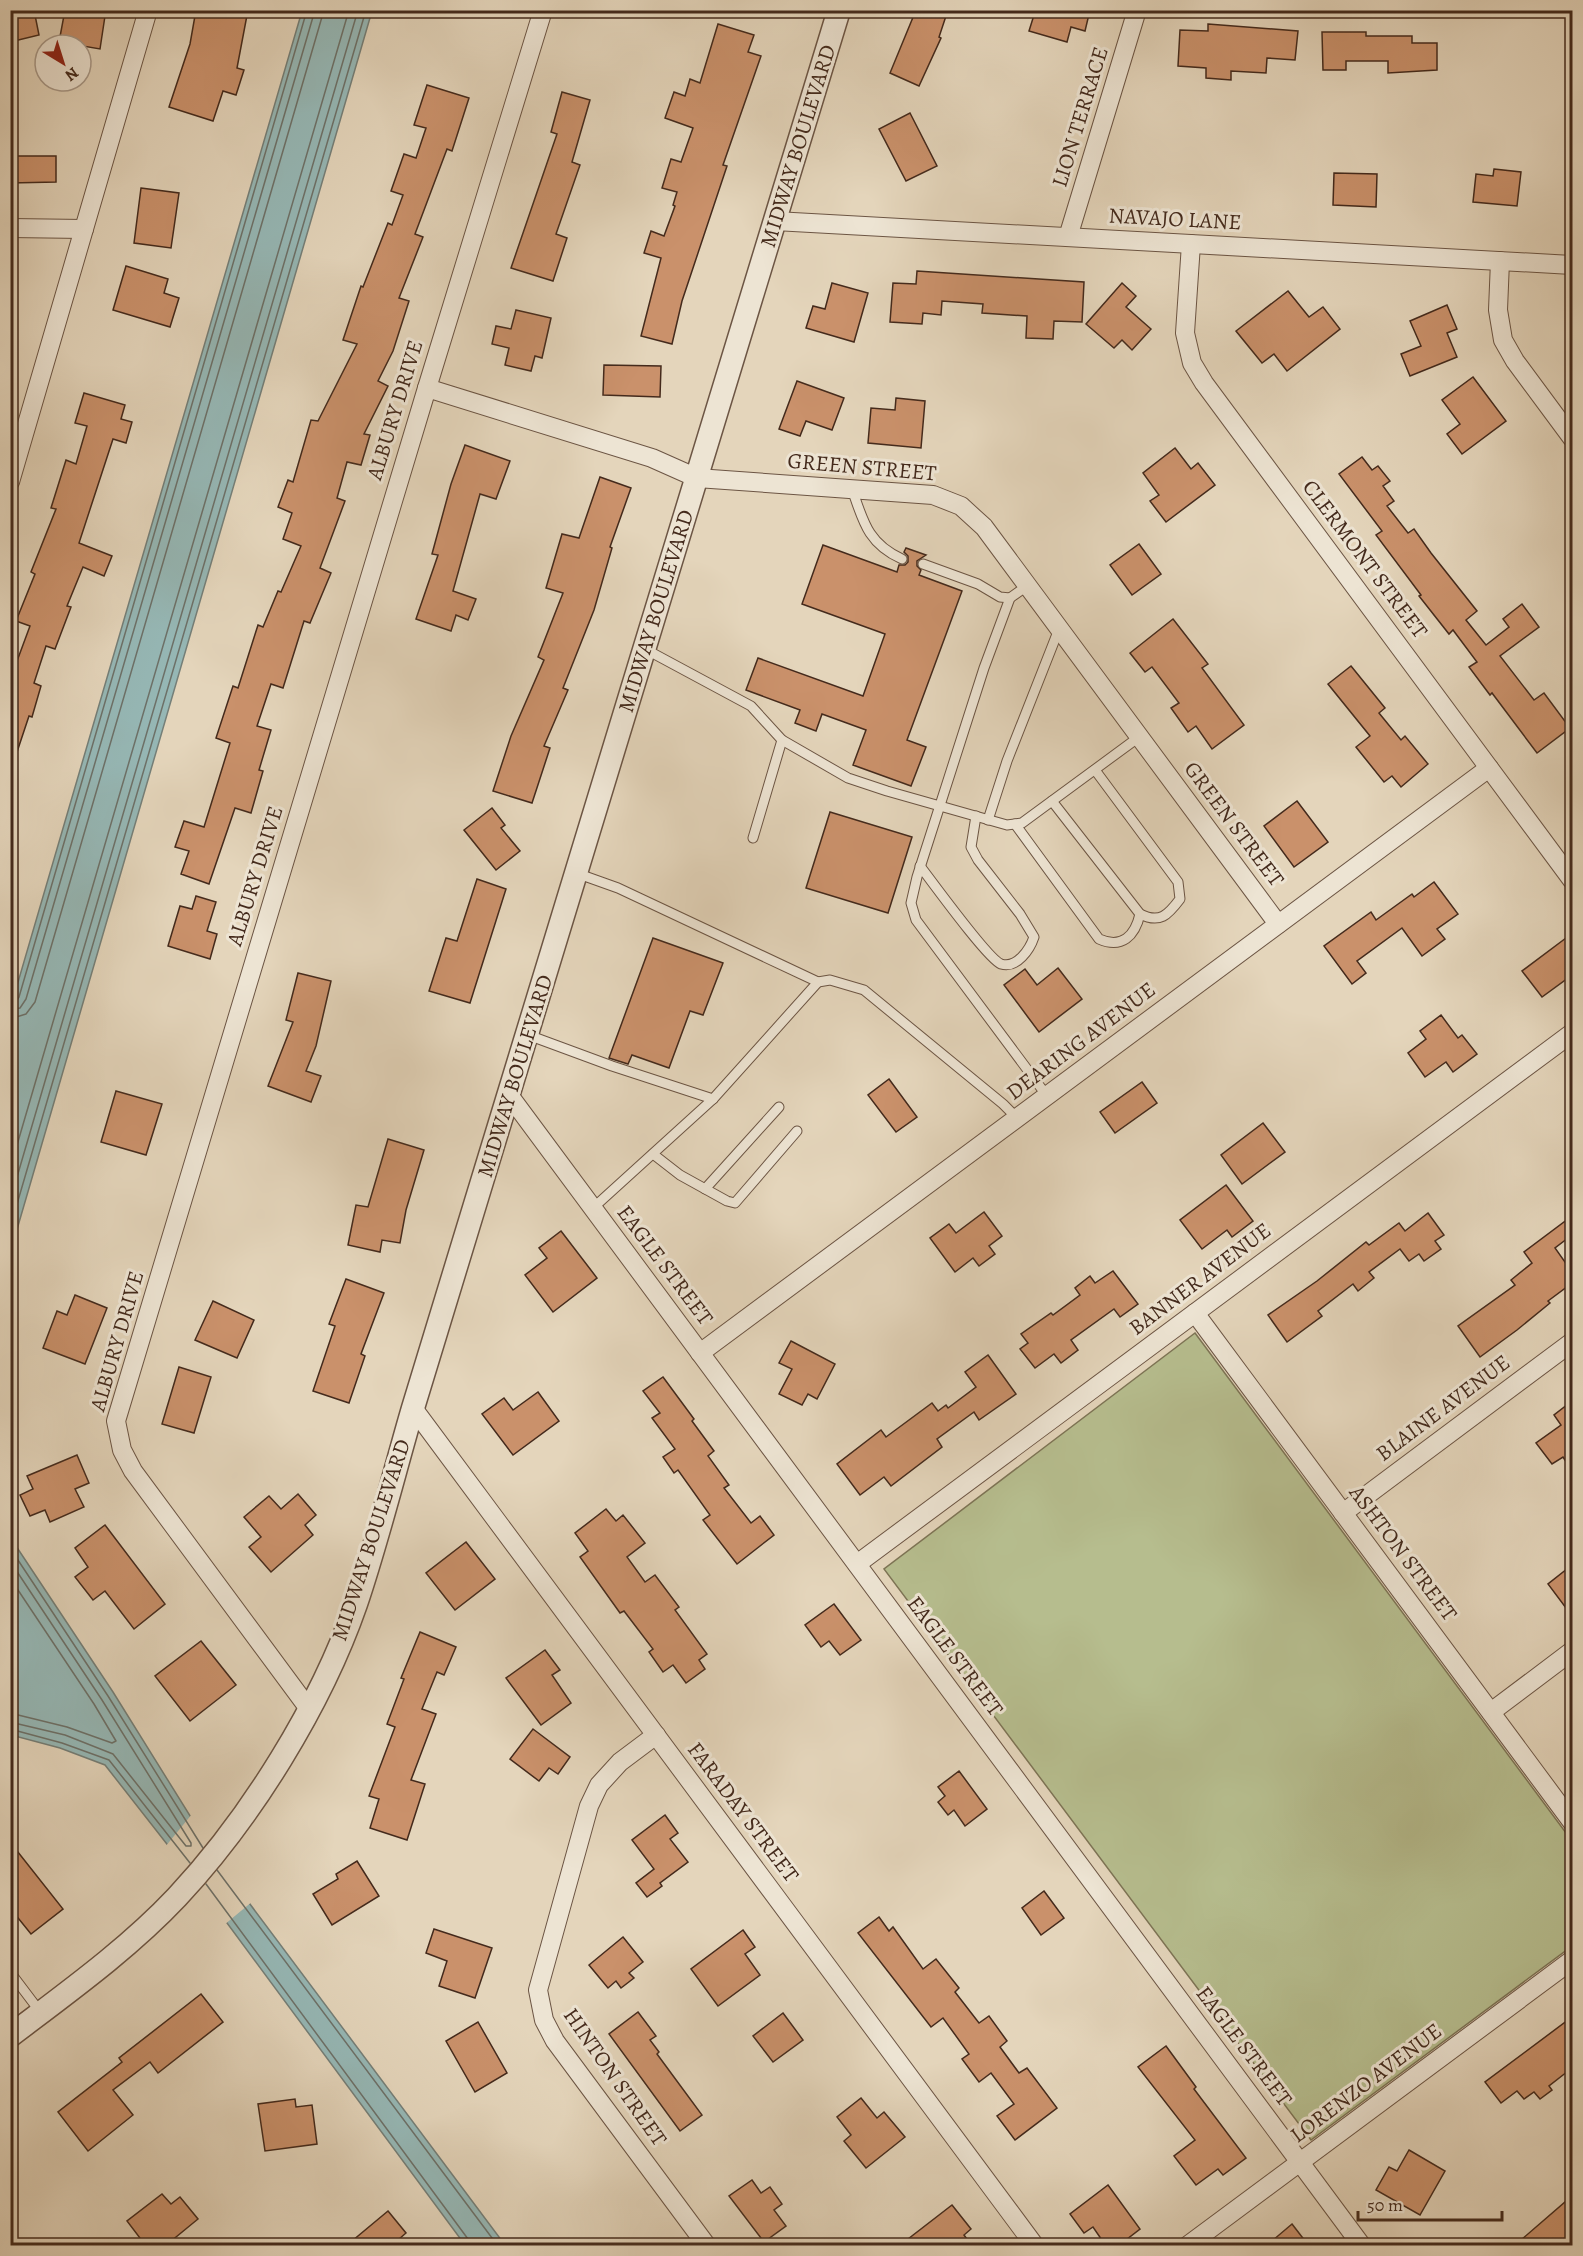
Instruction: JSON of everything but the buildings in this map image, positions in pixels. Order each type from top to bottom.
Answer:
[{"type":"street","points":[[10,482],[148,10]]},
{"type":"street","name":"ALBURY DRIVE","points":[[309,1708],[133,1471],[122,1450],[116,1421],[543,10]]},
{"type":"street","name":"MIDWAY BOULEVARD","points":[[10,2036],[98,1969],[177,1897],[229,1835],[283,1755],[309,1708],[326,1676],[356,1605],[413,1407],[839,10]]},
{"type":"street","name":"LION TERRACE","points":[[1068,237],[1137,10]]},
{"type":"street","name":"NAVAJO LANE","points":[[775,221],[1572,264]]},
{"type":"street","points":[[10,228],[84,229]]},
{"type":"street","name":"CLERMONT STREET","points":[[1191,244],[1185,333],[1192,363],[1211,393],[1572,880]]},
{"type":"street","points":[[1500,261],[1498,310],[1503,340],[1515,361],[1572,438]]},
{"type":"street","name":"GREEN STREET","points":[[427,388],[652,458],[697,478],[933,495],[961,506],[984,527],[1278,924]]},
{"type":"street","name":"DEARING AVENUE","points":[[700,1353],[1489,768]]},
{"type":"street","name":"BANNER AVENUE","points":[[857,1564],[1572,1034]]},
{"type":"street","name":"EAGLE STREET","points":[[509,1095],[1362,2246]]},
{"type":"street","name":"ASHTON STREET","points":[[1195,1313],[1572,1822]]},
{"type":"street","name":"BLAINE AVENUE","points":[[1343,1513],[1572,1342]]},
{"type":"street","name":"FARADAY STREET","points":[[413,1407],[1035,2246]]},
{"type":"street","points":[[1491,1712],[1572,1651]]},
{"type":"street","name":"HINTON STREET","points":[[657,1736],[620,1762],[599,1785],[590,1806],[538,1990],[544,2020],[555,2041],[707,2246]]},
{"type":"street","name":"LORENZO AVENUE","points":[[1188,2246],[1572,1960]]},
{"type":"lane","points":[[852,489],[869,533],[886,552],[902,559]]},
{"type":"lane","points":[[923,564],[978,584],[1000,597],[1010,598]]},
{"type":"lane","points":[[1027,586],[1010,598],[984,668],[920,866],[911,903],[916,920],[1047,1096]]},
{"type":"lane","points":[[988,820],[1007,761],[1059,629]]},
{"type":"lane","points":[[645,649],[751,706],[782,741],[848,778],[1007,825],[1022,823],[1139,738]]},
{"type":"lane","points":[[753,838],[782,741]]},
{"type":"lane","points":[[1052,801],[1140,914],[1151,919],[1161,917],[1172,910],[1180,899],[1179,882],[1095,770]]},
{"type":"lane","points":[[920,866],[986,951],[999,963],[1007,965],[1020,959],[1030,948],[1034,937],[971,848],[976,816]]},
{"type":"lane","points":[[1015,824],[1099,939],[1110,944],[1128,937],[1137,928],[1140,914]]},
{"type":"lane","points":[[576,873],[618,888],[818,982],[830,980],[864,990],[1017,1118]]},
{"type":"lane","points":[[592,1208],[713,1099],[818,982]]},
{"type":"lane","points":[[527,1035],[713,1099]]},
{"type":"lane","points":[[705,1189],[779,1107]]},
{"type":"lane","points":[[653,1154],[680,1175],[727,1202],[735,1203],[797,1131]]},
{"type":"lane","points":[[10,1972],[41,2013]]},
{"type":"green space","points":[[1195,1333],[1572,1841],[1572,1946],[1311,2140],[884,1569]]},
{"type":"water","points":[[302,11],[372,11],[11,1250],[11,1006]]},
{"type":"water","points":[[10,1537],[113,1692],[220,1864],[505,2245],[465,2245],[199,1885],[105,1765],[60,1748],[11,1735]]},
{"type":"pier","points":[[192,1814],[222,1863],[253,1901],[224,1925],[165,1847]]}]
